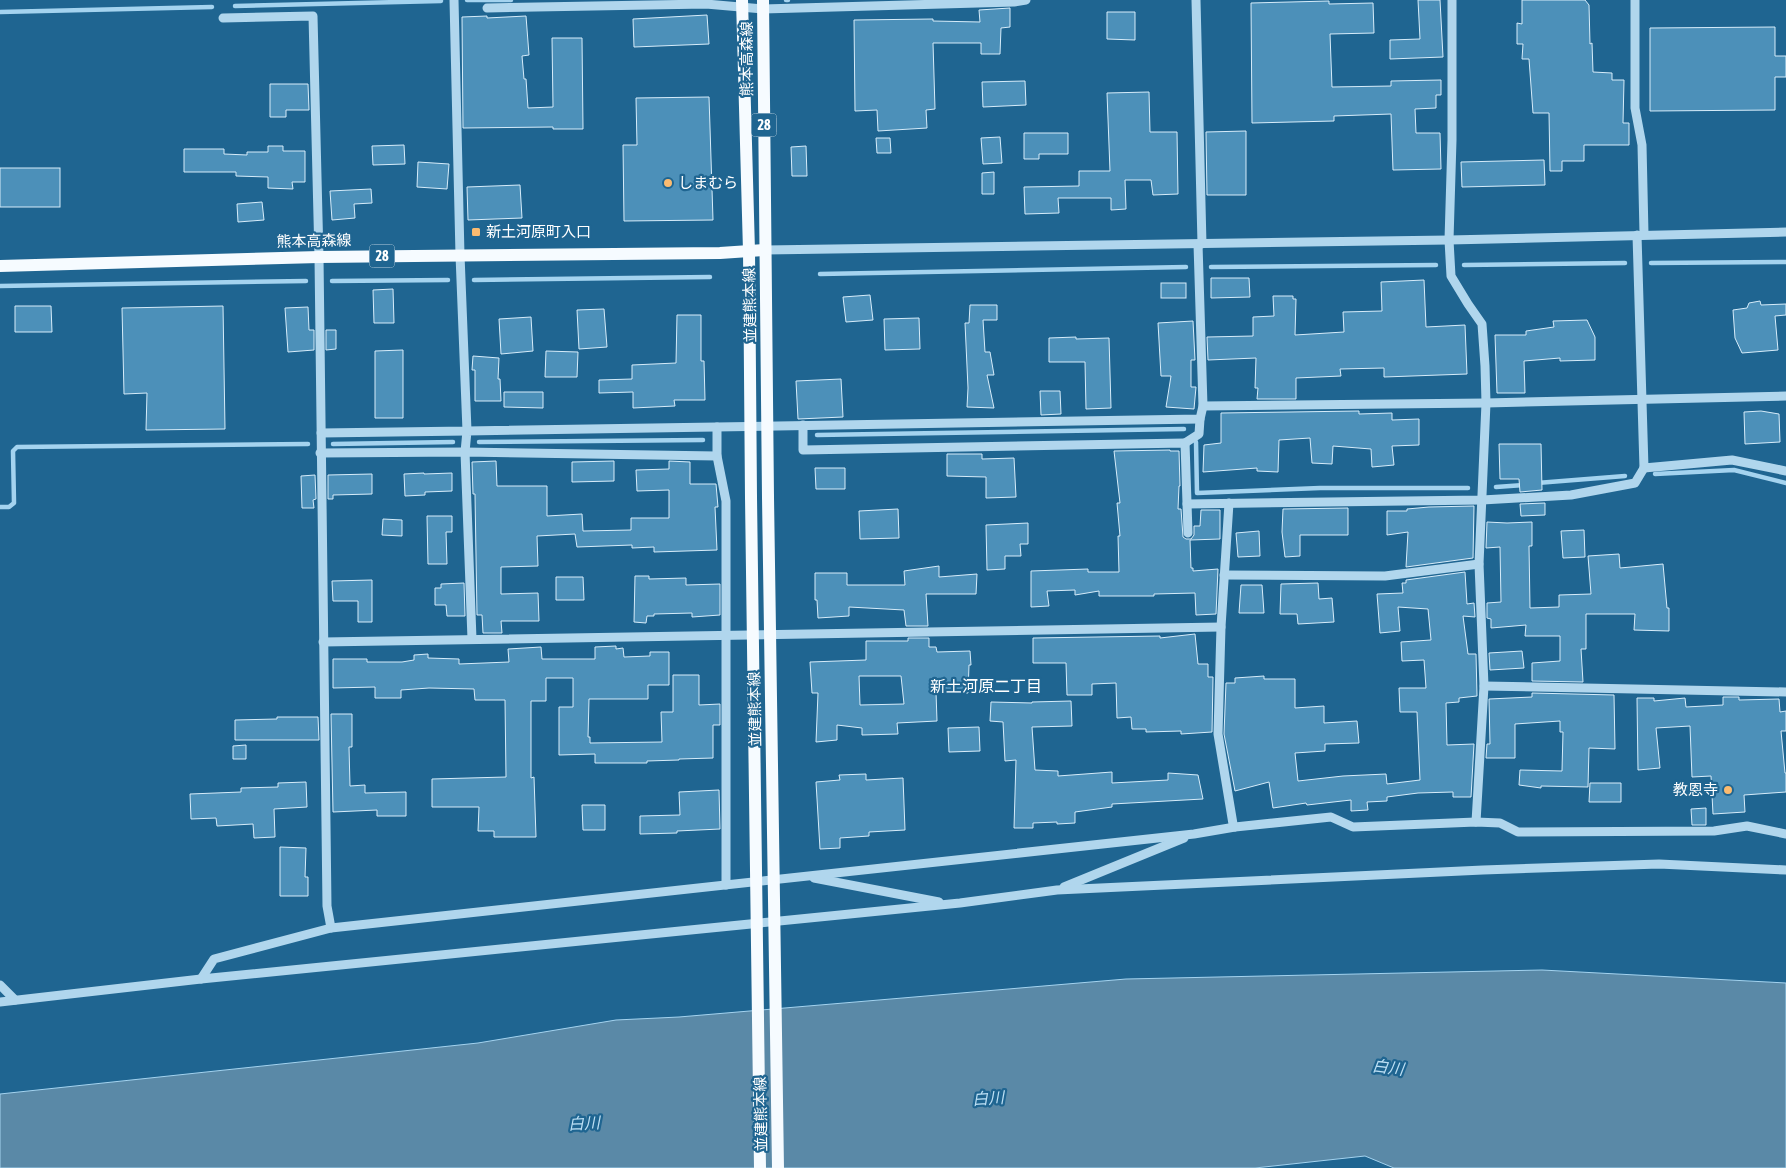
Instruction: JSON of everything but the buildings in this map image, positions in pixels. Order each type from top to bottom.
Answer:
[{"type":"main road","name":"熊本高森線","points":[[742,4],[749,251]]},
{"type":"main road","name":"熊本高森線","points":[[0,266],[319,257],[720,253],[765,250],[763,5]]},
{"type":"main road","name":"並建熊本線","points":[[765,250],[769,426],[768,497],[778,1168]]},
{"type":"main road","name":"並建熊本線","points":[[749,251],[760,1168]]},
{"type":"street","points":[[454,0],[460,255],[467,431],[465,452],[472,639]]},
{"type":"street","points":[[487,8],[706,4],[1014,2],[1026,0]]},
{"type":"street","points":[[803,425],[803,450],[1185,443],[1199,434],[1200,419],[1204,406],[1196,0]]},
{"type":"street","points":[[1452,0],[1452,140],[1449,240],[1451,276],[1482,324],[1486,403],[1479,564],[1484,686],[1476,822]]},
{"type":"street","points":[[1187,504],[1482,500],[1571,495],[1635,483],[1644,468],[1640,234],[1642,145],[1636,108],[1635,0]]},
{"type":"street","points":[[223,18],[314,16],[319,257],[323,642],[330,928]]},
{"type":"street","points":[[765,250],[1449,240],[1786,232]]},
{"type":"street","points":[[1204,406],[1486,403],[1786,396]]},
{"type":"street","points":[[321,433],[1200,419]]},
{"type":"street","points":[[717,427],[717,456],[726,501],[726,885]]},
{"type":"street","points":[[1185,443],[1188,533]]},
{"type":"street","points":[[320,453],[465,452],[717,456]]},
{"type":"street","points":[[1644,468],[1732,460],[1786,471]]},
{"type":"street","points":[[1229,503],[1221,628],[1218,734],[1233,824],[1236,827]]},
{"type":"street","points":[[1224,575],[1386,576],[1479,564]]},
{"type":"street","points":[[323,642],[1221,628]]},
{"type":"street","points":[[1484,686],[1786,692]]},
{"type":"street","points":[[201,979],[214,959],[330,928],[1194,834],[1236,827],[1331,817],[1353,827],[1476,822],[1500,823],[1518,832],[1714,831],[1747,826],[1786,834]]},
{"type":"street","points":[[1057,890],[1194,834]]},
{"type":"street","points":[[0,1002],[201,979],[949,904],[1057,890],[1649,864],[1786,870]]},
{"type":"street","points":[[804,876],[949,904]]},
{"type":"street","points":[[0,984],[15,1000]]},
{"type":"water","name":"白川","points":[[1542,970],[1786,983],[1786,1168],[1394,1168],[1365,1156],[1255,1168],[0,1168],[0,1094],[478,1043],[616,1020],[679,1017],[1126,979]]},
{"type":"waterway","points":[[467,0],[511,0]]},
{"type":"waterway","points":[[235,6],[441,1]]},
{"type":"waterway","points":[[0,12],[212,7]]},
{"type":"waterway","points":[[1651,263],[1786,262]]},
{"type":"waterway","points":[[1464,265],[1625,263]]},
{"type":"waterway","points":[[1211,267],[1436,265]]},
{"type":"waterway","points":[[820,274],[1186,267]]},
{"type":"waterway","points":[[474,280],[710,277]]},
{"type":"waterway","points":[[332,281],[448,280]]},
{"type":"waterway","points":[[0,286],[306,281]]},
{"type":"waterway","points":[[817,435],[1184,429]]},
{"type":"waterway","points":[[479,442],[703,440]]},
{"type":"waterway","points":[[333,444],[453,442]]},
{"type":"waterway","points":[[1196,442],[1197,493],[1320,488],[1468,488]]},
{"type":"waterway","points":[[0,507],[9,507],[14,503],[13,451],[17,447],[308,444]]},
{"type":"waterway","points":[[1655,474],[1734,470],[1786,483]]},
{"type":"waterway","points":[[1537,483],[1625,476]]},
{"type":"waterway","points":[[1496,487],[1524,485]]},
{"type":"place","name":"しまむら","points":[[668,183]]},
{"type":"place","name":"新土河原町入口","points":[[476,232]]},
{"type":"place","name":"教恩寺","points":[[1728,790]]},
{"type":"district","name":"新土河原二丁目","points":[[986,686]]}]
